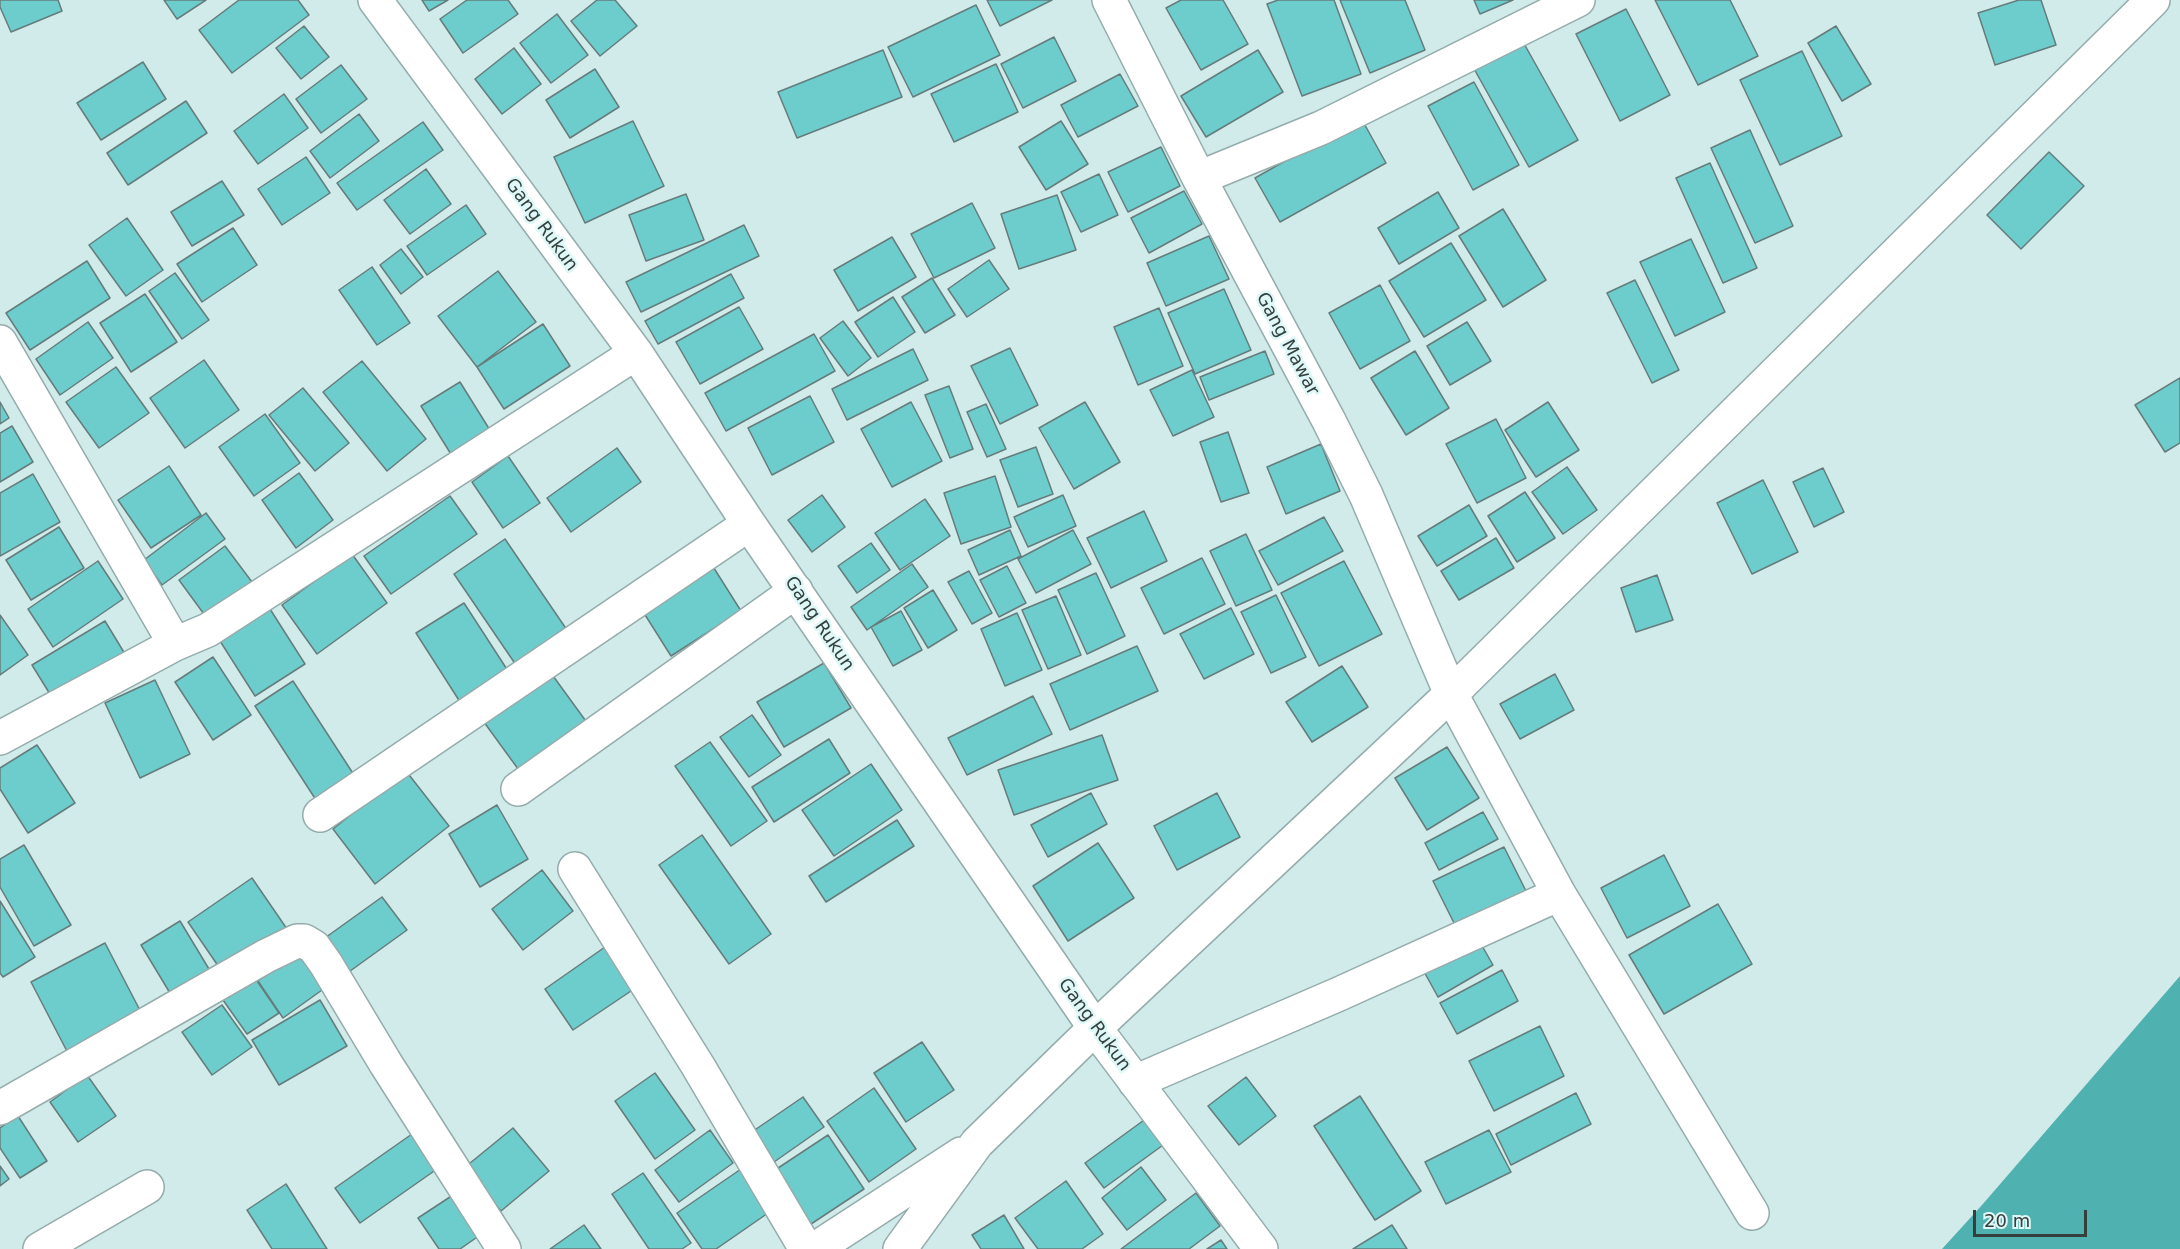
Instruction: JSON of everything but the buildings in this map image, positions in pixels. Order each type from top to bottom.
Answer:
[{"type":"street","name":"Gang Rukun","points":[[375,0],[636,353],[749,524],[1095,1028],[1261,1249]]},
{"type":"street","name":"Gang Mawar","points":[[1109,0],[1199,178],[1329,421],[1365,495],[1451,694],[1559,894],[1752,1213]]},
{"type":"street","points":[[1199,178],[1321,128],[1578,0]]},
{"type":"street","points":[[900,1249],[977,1143],[1095,1028],[1451,694],[2153,0]]},
{"type":"street","points":[[0,342],[175,644]]},
{"type":"street","points":[[0,738],[175,644],[208,630],[636,353]]},
{"type":"street","points":[[320,815],[749,524]]},
{"type":"street","points":[[518,789],[796,591]]},
{"type":"street","points":[[575,869],[698,1066],[806,1249]]},
{"type":"street","points":[[1135,1082],[1339,994],[1559,894]]},
{"type":"street","points":[[0,1108],[266,957],[297,941],[304,941],[314,947],[326,964],[386,1065],[504,1249]]},
{"type":"street","points":[[815,1249],[977,1143]]},
{"type":"street","points":[[40,1249],[147,1187]]},
{"type":"water","points":[[2180,976],[2180,1249],[1942,1249],[1982,1205]]}]
